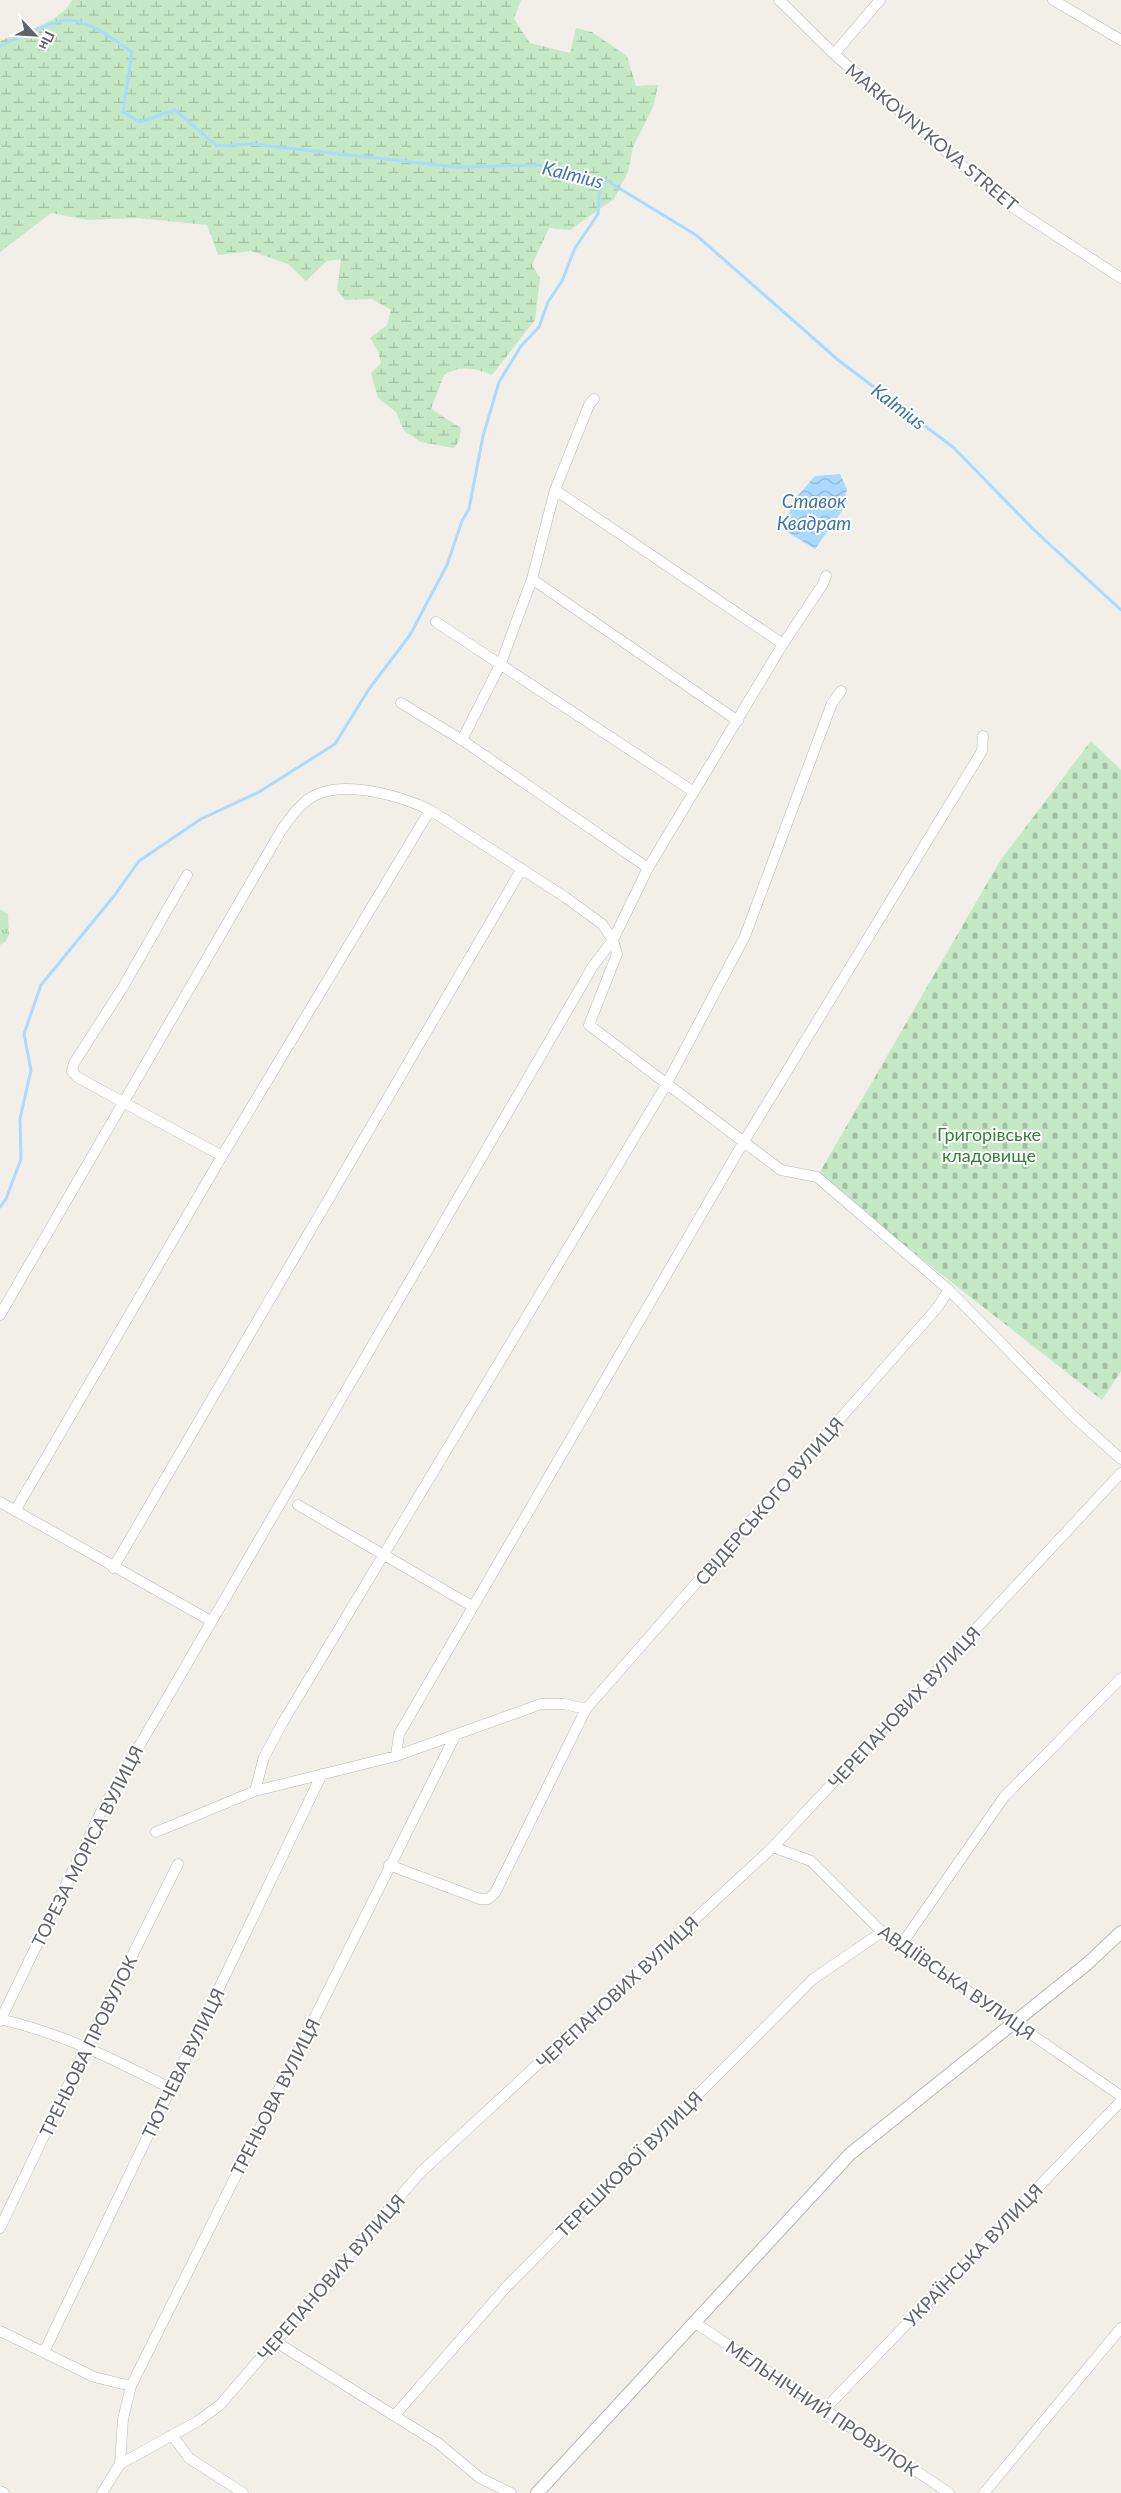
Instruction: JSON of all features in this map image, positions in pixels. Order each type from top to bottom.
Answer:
[{"type":"street","name":"MARKOVNYKOVA STREET","points":[[779,0],[834,54],[1003,201],[1121,278]]},
{"type":"street","points":[[834,54],[880,0]]},
{"type":"street","points":[[1053,0],[1121,40]]},
{"type":"street","points":[[462,740],[500,663],[532,579],[555,490],[589,404],[594,399]]},
{"type":"street","points":[[555,490],[783,644]]},
{"type":"street","points":[[613,940],[648,868],[783,644],[824,584],[826,576]]},
{"type":"street","points":[[532,579],[738,721]]},
{"type":"street","points":[[436,622],[694,792]]},
{"type":"street","points":[[255,1791],[264,1757],[282,1722],[382,1553],[666,1085],[745,936],[832,703],[841,691]]},
{"type":"street","points":[[401,703],[462,740],[648,868]]},
{"type":"street","points":[[396,1756],[399,1734],[472,1606],[743,1143],[982,751],[983,736]]},
{"type":"street","points":[[0,1315],[282,829],[302,805],[317,794],[332,790],[356,790],[408,800],[430,810],[521,870],[565,896],[602,924],[613,940],[617,954],[589,1025],[781,1170],[817,1177],[949,1290],[1073,1416],[1121,1459]]},
{"type":"street","points":[[15,1511],[222,1156],[430,810]]},
{"type":"street","points":[[113,1568],[521,870]]},
{"type":"street","points":[[187,875],[123,987],[74,1063],[72,1071],[77,1077],[122,1103],[222,1156]]},
{"type":"street","name":"ТОРЕЗА МОРІСА ВУЛИЦЯ","points":[[0,2020],[102,1810],[210,1621],[278,1509],[593,966],[613,940]]},
{"type":"street","name":"СВIДЕРСЬКОГО ВУЛИЦЯ","points":[[389,1865],[480,1899],[488,1899],[495,1893],[586,1709],[931,1316],[949,1290]]},
{"type":"street","name":"ЧЕРЕПАНОВИХ ВУЛИЦЯ","points":[[102,2493],[120,2464],[198,2421],[220,2405],[421,2172],[773,1847],[1121,1473]]},
{"type":"street","points":[[0,1502],[113,1568],[210,1621]]},
{"type":"street","points":[[298,1505],[472,1606]]},
{"type":"street","points":[[901,1945],[1004,1797],[1121,1678]]},
{"type":"street","points":[[156,1832],[255,1791],[396,1756],[541,1704],[564,1704],[586,1709]]},
{"type":"street","name":"ТРЕНЬОВА ВУЛИЦЯ","points":[[120,2464],[124,2419],[130,2386],[455,1736]]},
{"type":"street","name":"ТЮТЧЕВА ВУЛИЦЯ","points":[[44,2352],[322,1774]]},
{"type":"street","name":"АВДІЇВСЬКА ВУЛИЦЯ","points":[[773,1847],[811,1861],[882,1932],[1121,2096]]},
{"type":"street","name":"ТРЕНЬОВА ПРОВУЛОК","points":[[0,2228],[87,2046],[178,1864]]},
{"type":"street","name":"ТЕРЕШКОВОЇ ВУЛИЦЯ","points":[[395,2415],[508,2285],[813,1979],[882,1932]]},
{"type":"street","points":[[537,2493],[850,2154],[1087,1964],[1121,1932]]},
{"type":"street","points":[[0,2020],[36,2027],[87,2046],[170,2088]]},
{"type":"street","name":"УКРАЇНСЬКА ВУЛИЦЯ","points":[[825,2408],[1121,2101]]},
{"type":"street","name":"МЕЛЬНIЧНИЙ ПРОВУЛОК","points":[[694,2322],[825,2408],[949,2493]]},
{"type":"street","points":[[984,2493],[1121,2328]]},
{"type":"street","points":[[0,2331],[94,2377],[130,2386]]},
{"type":"street","points":[[276,2342],[395,2415],[438,2444],[480,2478],[511,2493]]},
{"type":"street","points":[[172,2435],[189,2458],[242,2493]]},
{"type":"street","points":[[0,2491],[4,2493]]},
{"type":"green space","points":[[72,0],[521,0],[514,19],[530,43],[570,53],[576,28],[592,32],[627,56],[636,86],[658,85],[653,107],[633,147],[628,172],[614,199],[570,230],[549,228],[532,265],[540,278],[535,320],[492,375],[462,369],[444,375],[431,409],[461,428],[459,441],[454,448],[421,442],[404,431],[396,412],[378,398],[371,373],[381,363],[378,351],[370,338],[387,325],[391,310],[372,299],[345,300],[337,290],[341,259],[327,261],[306,281],[288,264],[251,251],[218,255],[207,225],[138,218],[87,220],[51,213],[0,252],[0,41],[50,21],[67,8]]},
{"type":"green space","name":"Григорівське кладовище","points":[[1091,741],[1121,770],[1121,1371],[1102,1400],[817,1177],[1000,861]]},
{"type":"green space","points":[[0,909],[8,914],[9,935],[6,941],[0,945]]},
{"type":"water","name":"Ставок Квадрат","points":[[840,474],[847,489],[842,511],[815,549],[782,529],[795,499],[815,476]]},
{"type":"waterway","name":"Kalmius","points":[[0,46],[55,23],[70,20],[87,24],[132,52],[123,112],[140,122],[175,110],[217,146],[252,144],[456,167],[537,165],[604,179],[696,235],[837,359],[954,448],[1033,529],[1121,610]]},
{"type":"waterway","points":[[0,1207],[6,1199],[21,1159],[20,1119],[31,1070],[24,1034],[41,985],[114,896],[139,861],[201,819],[259,792],[335,744],[369,689],[410,635],[447,565],[462,521],[469,509],[483,436],[499,382],[521,346],[539,327],[548,302],[562,281],[575,248],[598,214],[599,195],[604,179]]}]
